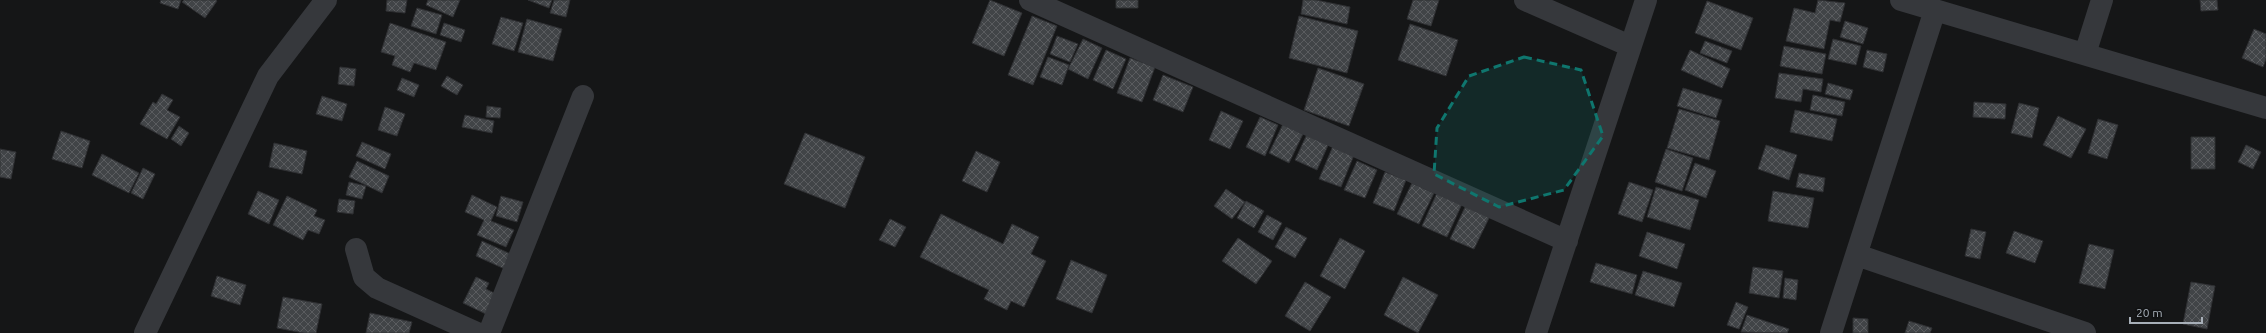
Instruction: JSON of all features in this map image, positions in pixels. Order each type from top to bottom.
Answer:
[{"type":"street","points":[[145,333],[268,76],[326,0]]},
{"type":"street","points":[[1030,0],[1566,241]]},
{"type":"street","points":[[1525,0],[1630,46]]},
{"type":"street","points":[[1536,333],[1646,0]]},
{"type":"street","points":[[1901,0],[2266,108]]},
{"type":"street","points":[[2085,54],[2102,0]]},
{"type":"street","points":[[1831,333],[1935,10]]},
{"type":"street","points":[[489,333],[583,96]]},
{"type":"street","points":[[356,249],[364,277],[377,288],[477,333]]},
{"type":"street","points":[[1857,255],[2085,333]]},
{"type":"highlighted area","points":[[1524,57],[1581,70],[1603,136],[1564,190],[1499,207],[1434,174],[1437,128],[1469,76]]},
{"type":"building","points":[[161,0],[181,0],[178,9],[160,3]]},
{"type":"building","points":[[184,0],[217,1],[205,18],[182,2]]},
{"type":"building","points":[[387,0],[407,0],[405,13],[386,11]]},
{"type":"building","points":[[428,0],[460,0],[453,17],[426,5]]},
{"type":"building","points":[[528,0],[552,0],[549,8]]},
{"type":"building","points":[[554,0],[570,0],[566,17],[550,13]]},
{"type":"building","points":[[990,0],[1022,13],[1004,56],[972,43]]},
{"type":"building","points":[[1116,0],[1138,0],[1138,8],[1116,8]]},
{"type":"building","points":[[1303,0],[1316,0],[1350,7],[1347,24],[1301,14]]},
{"type":"building","points":[[1413,0],[1439,0],[1431,26],[1407,19]]},
{"type":"building","points":[[1818,0],[1845,3],[1840,22],[1830,20],[1824,49],[1786,41],[1794,8],[1815,13]]},
{"type":"building","points":[[2200,0],[2217,0],[2218,10],[2201,11]]},
{"type":"building","points":[[1707,1],[1753,18],[1741,50],[1695,33]]},
{"type":"building","points":[[417,8],[442,15],[436,34],[411,26]]},
{"type":"building","points":[[1032,16],[1057,26],[1033,85],[1008,75]]},
{"type":"building","points":[[1299,16],[1358,31],[1347,73],[1289,58]]},
{"type":"building","points":[[501,17],[523,23],[514,51],[492,44]]},
{"type":"building","points":[[527,19],[562,29],[553,61],[518,52]]},
{"type":"building","points":[[1845,21],[1868,28],[1863,44],[1840,37]]},
{"type":"building","points":[[390,23],[446,42],[436,70],[414,63],[410,72],[392,65],[395,56],[381,52]]},
{"type":"building","points":[[444,23],[465,30],[461,42],[440,35]]},
{"type":"building","points":[[1410,24],[1458,40],[1446,76],[1398,60]]},
{"type":"building","points":[[2254,29],[2266,34],[2266,59],[2263,67],[2242,58]]},
{"type":"building","points":[[1057,36],[1078,44],[1070,62],[1050,54]]},
{"type":"building","points":[[1083,39],[1102,48],[1088,79],[1068,69]]},
{"type":"building","points":[[1833,39],[1861,46],[1856,65],[1828,59]]},
{"type":"building","points":[[1705,41],[1732,51],[1727,63],[1700,53]]},
{"type":"building","points":[[1784,46],[1826,54],[1822,74],[1780,66]]},
{"type":"building","points":[[1106,50],[1126,59],[1113,89],[1093,80]]},
{"type":"building","points":[[1690,50],[1730,69],[1722,88],[1681,70]]},
{"type":"building","points":[[1867,50],[1887,54],[1883,72],[1863,67]]},
{"type":"building","points":[[1048,57],[1069,65],[1062,85],[1040,77]]},
{"type":"building","points":[[1130,58],[1155,67],[1142,102],[1117,93]]},
{"type":"building","points":[[340,67],[356,69],[354,86],[338,84]]},
{"type":"building","points":[[1318,68],[1364,84],[1349,126],[1304,110]]},
{"type":"building","points":[[1779,73],[1823,79],[1821,92],[1803,89],[1801,102],[1775,98]]},
{"type":"building","points":[[1163,75],[1193,87],[1183,112],[1153,100]]},
{"type":"building","points":[[447,76],[463,85],[457,95],[441,86]]},
{"type":"building","points":[[402,78],[419,85],[414,97],[397,90]]},
{"type":"building","points":[[1828,83],[1853,90],[1850,100],[1825,94]]},
{"type":"building","points":[[1683,88],[1722,100],[1716,118],[1677,106]]},
{"type":"building","points":[[162,94],[173,100],[167,110],[180,117],[167,139],[140,124],[153,102],[156,104]]},
{"type":"building","points":[[1813,95],[1845,102],[1842,116],[1810,110]]},
{"type":"building","points":[[322,96],[347,104],[342,121],[316,114]]},
{"type":"building","points":[[1974,102],[2006,104],[2005,119],[1973,117]]},
{"type":"building","points":[[2019,103],[2039,108],[2032,138],[2011,133]]},
{"type":"building","points":[[487,106],[501,108],[500,118],[486,117]]},
{"type":"building","points":[[385,107],[405,114],[397,136],[378,130]]},
{"type":"building","points":[[1679,109],[1720,121],[1709,160],[1667,148]]},
{"type":"building","points":[[1795,110],[1837,119],[1832,141],[1790,132]]},
{"type":"building","points":[[1221,111],[1243,121],[1230,149],[1209,140]]},
{"type":"building","points":[[465,115],[494,121],[492,133],[462,127]]},
{"type":"building","points":[[2058,116],[2086,129],[2071,158],[2043,145]]},
{"type":"building","points":[[1260,117],[1278,125],[1265,156],[1246,147]]},
{"type":"building","points":[[2098,119],[2118,125],[2107,159],[2088,153]]},
{"type":"building","points":[[1283,124],[1303,134],[1289,163],[1269,153]]},
{"type":"building","points":[[179,126],[189,133],[181,146],[171,139]]},
{"type":"building","points":[[61,131],[90,141],[82,168],[52,159]]},
{"type":"building","points":[[1308,132],[1330,141],[1317,170],[1295,160]]},
{"type":"building","points":[[805,133],[865,157],[845,208],[784,184]]},
{"type":"building","points":[[2191,137],[2215,137],[2215,169],[2191,169]]},
{"type":"building","points":[[362,142],[391,154],[385,169],[356,156]]},
{"type":"building","points":[[274,143],[307,151],[302,174],[269,167]]},
{"type":"building","points":[[1766,145],[1797,155],[1789,180],[1758,169]]},
{"type":"building","points":[[2246,145],[2261,152],[2253,169],[2238,162]]},
{"type":"building","points":[[1333,146],[1354,155],[1341,187],[1319,179]]},
{"type":"building","points":[[0,149],[16,152],[11,179],[0,177]]},
{"type":"building","points":[[1666,149],[1693,158],[1682,191],[1655,182]]},
{"type":"building","points":[[976,151],[1000,162],[987,192],[962,181]]},
{"type":"building","points":[[102,154],[139,173],[129,193],[92,175]]},
{"type":"building","points":[[357,161],[389,176],[382,193],[349,177]]},
{"type":"building","points":[[1357,161],[1377,170],[1365,198],[1344,190]]},
{"type":"building","points":[[1695,163],[1716,171],[1706,198],[1685,190]]},
{"type":"building","points":[[143,168],[155,174],[143,199],[131,193]]},
{"type":"building","points":[[1385,172],[1406,180],[1394,211],[1373,203]]},
{"type":"building","points":[[1799,173],[1825,178],[1823,192],[1796,187]]},
{"type":"building","points":[[349,182],[366,186],[362,199],[346,195]]},
{"type":"building","points":[[1629,182],[1653,190],[1642,222],[1618,214]]},
{"type":"building","points":[[1412,183],[1434,193],[1419,224],[1397,214]]},
{"type":"building","points":[[1656,187],[1699,200],[1690,230],[1647,217]]},
{"type":"building","points":[[1226,189],[1245,202],[1232,219],[1214,206]]},
{"type":"building","points":[[258,191],[279,200],[269,224],[248,214]]},
{"type":"building","points":[[1773,191],[1814,198],[1808,228],[1768,221]]},
{"type":"building","points":[[1437,193],[1462,204],[1447,237],[1422,226]]},
{"type":"building","points":[[472,195],[497,207],[491,221],[514,230],[506,247],[477,235],[484,220],[465,212]]},
{"type":"building","points":[[287,196],[317,210],[314,216],[325,220],[319,234],[308,230],[303,240],[273,225]]},
{"type":"building","points":[[501,196],[523,202],[517,222],[496,216]]},
{"type":"building","points":[[339,199],[355,201],[353,214],[337,212]]},
{"type":"building","points":[[1246,201],[1264,211],[1254,228],[1237,218]]},
{"type":"building","points":[[1466,205],[1490,216],[1474,249],[1450,239]]},
{"type":"building","points":[[941,214],[1003,244],[1012,224],[1039,237],[1031,254],[1046,261],[1024,307],[1011,301],[1007,310],[984,299],[989,290],[920,257]]},
{"type":"building","points":[[1267,215],[1282,223],[1273,240],[1258,232]]},
{"type":"building","points":[[890,219],[906,227],[895,247],[879,240]]},
{"type":"building","points":[[1286,227],[1307,238],[1295,258],[1275,247]]},
{"type":"building","points":[[1971,229],[1986,232],[1980,259],[1965,256]]},
{"type":"building","points":[[2014,231],[2043,241],[2035,263],[2006,253]]},
{"type":"building","points":[[1647,232],[1685,244],[1677,269],[1639,256]]},
{"type":"building","points":[[1238,238],[1272,261],[1256,284],[1222,261]]},
{"type":"building","points":[[1340,238],[1365,251],[1345,289],[1320,276]]},
{"type":"building","points":[[482,241],[513,255],[507,270],[476,256]]},
{"type":"building","points":[[2089,244],[2114,250],[2105,289],[2079,283]]},
{"type":"building","points":[[1071,260],[1107,275],[1092,313],[1056,299]]},
{"type":"building","points":[[1596,263],[1637,275],[1632,294],[1590,282]]},
{"type":"building","points":[[1753,267],[1783,271],[1779,298],[1749,293]]},
{"type":"building","points":[[1643,271],[1682,283],[1674,307],[1635,295]]},
{"type":"building","points":[[217,276],[246,285],[240,305],[211,296]]},
{"type":"building","points":[[476,277],[489,283],[486,289],[500,296],[490,316],[463,303]]},
{"type":"building","points":[[1403,277],[1438,295],[1418,333],[1384,315]]},
{"type":"building","points":[[1785,278],[1798,280],[1796,300],[1783,298]]},
{"type":"building","points":[[1305,282],[1331,297],[1310,331],[1285,316]]},
{"type":"building","points":[[2191,282],[2215,286],[2207,329],[2183,324]]},
{"type":"building","points":[[283,297],[322,304],[316,333],[304,333],[277,328]]},
{"type":"building","points":[[1736,302],[1748,307],[1739,329],[1727,325]]},
{"type":"building","points":[[370,313],[412,322],[409,333],[366,333]]},
{"type":"building","points":[[1747,315],[1789,329],[1787,333],[1741,332]]},
{"type":"building","points":[[1853,318],[1868,319],[1868,333],[1853,333]]},
{"type":"building","points":[[1909,321],[1932,328],[1930,333],[1905,333]]}]
